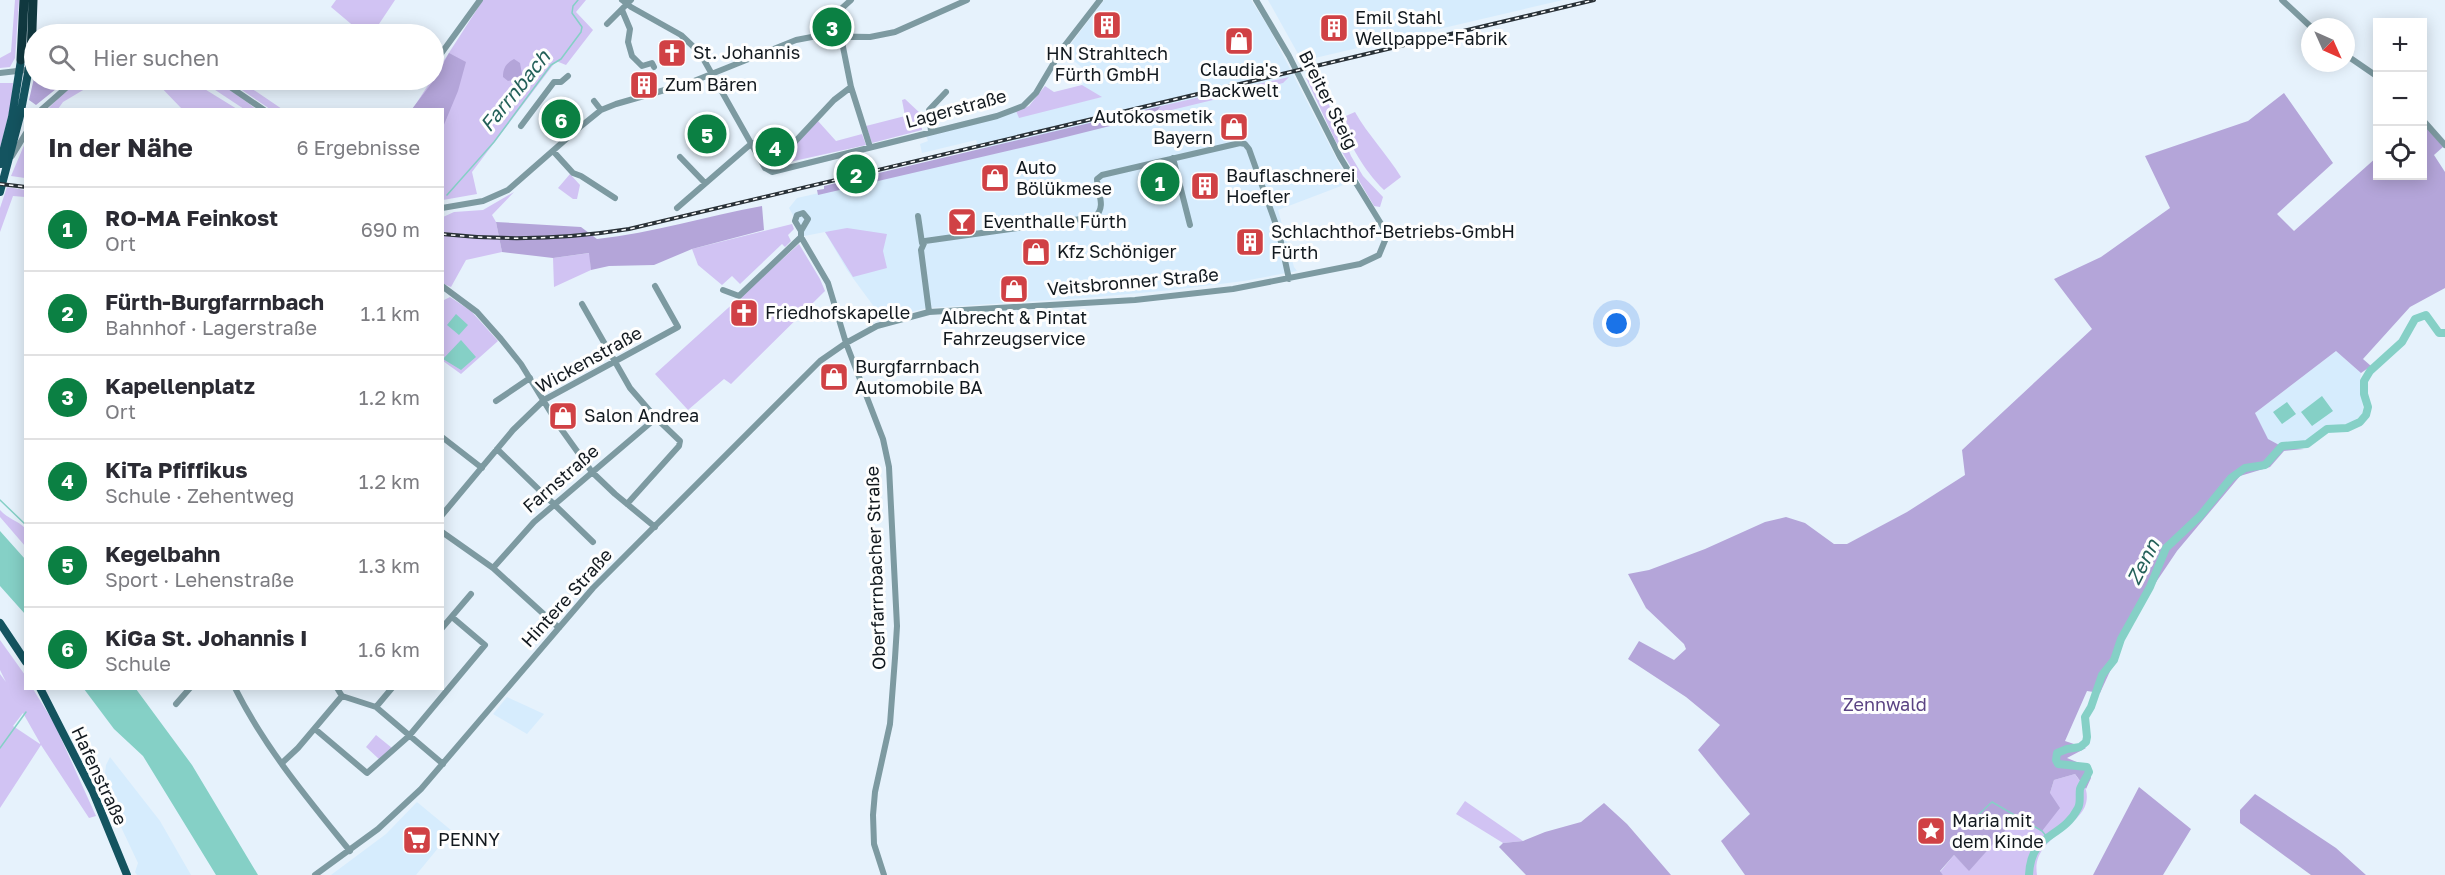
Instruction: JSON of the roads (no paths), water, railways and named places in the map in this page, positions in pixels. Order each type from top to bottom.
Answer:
[{"type":"highway","points":[[24,0],[25,24]]},
{"type":"highway","points":[[30,24],[33,0]]},
{"type":"main road","points":[[1,190],[4,163],[24,86]]},
{"type":"main road","points":[[0,623],[24,660]]},
{"type":"main road","points":[[0,632],[24,667]]},
{"type":"main road","name":"Hafenstraße","points":[[40,690],[93,792],[127,875]]},
{"type":"street","points":[[444,50],[480,0]]},
{"type":"street","points":[[817,36],[821,27],[851,0]]},
{"type":"street","points":[[444,209],[483,201],[502,193],[601,110],[712,74],[796,40],[817,36],[870,37],[888,34],[905,29],[967,0]]},
{"type":"street","name":"Lagerstraße","points":[[767,170],[997,116],[1023,106],[1036,93],[1057,56],[1100,0]]},
{"type":"street","name":"Breiter Steig","points":[[1256,0],[1289,56],[1340,157],[1375,213]]},
{"type":"street","points":[[2282,0],[2301,18]]},
{"type":"street","points":[[607,24],[622,10],[627,1],[690,42],[712,74],[767,170],[834,100],[851,87]]},
{"type":"street","points":[[622,10],[630,30],[628,42],[632,56],[642,66],[653,65]]},
{"type":"street","points":[[841,37],[851,87],[870,147]]},
{"type":"street","points":[[2355,61],[2373,74]]},
{"type":"street","points":[[0,73],[24,70]]},
{"type":"street","points":[[521,126],[554,82],[561,82],[568,76]]},
{"type":"street","points":[[43,108],[64,90]]},
{"type":"street","points":[[235,90],[261,108]]},
{"type":"street","points":[[931,132],[929,110],[946,92]]},
{"type":"street","points":[[594,101],[601,110]]},
{"type":"street","points":[[2427,125],[2445,145]]},
{"type":"street","points":[[4,163],[24,136]]},
{"type":"street","points":[[677,208],[752,143]]},
{"type":"street","points":[[922,243],[932,239],[1095,217],[1102,206],[1097,184],[1102,175],[1240,143],[1245,144],[1280,233],[1289,279]]},
{"type":"street","points":[[553,151],[573,173],[615,198]]},
{"type":"street","points":[[680,157],[705,183]]},
{"type":"street","points":[[1173,158],[1190,225]]},
{"type":"street","name":"Veitsbronner Straße","points":[[846,343],[877,326],[929,312],[1135,300],[1242,287],[1360,264],[1379,255],[1385,245],[1386,234],[1375,213]]},
{"type":"street","points":[[918,216],[929,312]]},
{"type":"street","name":"Oberfarrnbacher Straße","points":[[723,290],[739,296],[801,234],[828,284],[846,343],[883,439],[889,467],[897,626],[890,724],[875,792],[873,815],[874,844],[884,875]]},
{"type":"street","name":"Wickenstraße","points":[[444,513],[526,416],[544,400],[678,327],[655,286]]},
{"type":"street","points":[[444,287],[484,319],[530,378],[592,472],[655,527]]},
{"type":"street","points":[[444,294],[453,294]]},
{"type":"street","points":[[582,304],[630,388],[680,441],[679,446],[627,504]]},
{"type":"street","name":"Hintere Straße","points":[[315,875],[350,851],[410,801],[593,588],[820,361],[846,343]]},
{"type":"street","points":[[496,401],[530,378]]},
{"type":"street","name":"Farnstraße","points":[[492,568],[516,540],[554,504],[656,418]]},
{"type":"street","points":[[444,438],[482,468]]},
{"type":"street","points":[[444,448],[449,442]]},
{"type":"street","points":[[497,449],[592,542]]},
{"type":"street","points":[[444,533],[492,568],[559,628]]},
{"type":"street","points":[[444,626],[471,594]]},
{"type":"street","points":[[315,729],[367,773],[409,736],[484,645],[452,616]]},
{"type":"street","points":[[176,704],[188,690]]},
{"type":"street","points":[[236,690],[252,720],[282,763],[350,851]]},
{"type":"street","points":[[338,690],[342,696],[376,707],[443,764]]},
{"type":"street","points":[[376,707],[390,690]]},
{"type":"street","points":[[282,763],[315,729],[342,696]]},
{"type":"waterway","name":"Farrnbach","points":[[447,195],[494,142],[551,65],[561,59],[581,32],[582,27],[572,13],[573,6],[578,0]]},
{"type":"waterway","name":"Zenn","points":[[2029,875],[2035,850],[2064,826],[2078,808],[2080,789],[2089,772],[2087,767],[2058,764],[2057,753],[2080,747],[2086,742],[2085,717],[2091,707],[2102,675],[2114,660],[2121,639],[2150,587],[2166,548],[2200,516],[2231,478],[2245,468],[2265,465],[2282,446],[2307,444],[2327,429],[2347,428],[2360,422],[2366,415],[2368,407],[2364,394],[2364,381],[2370,371],[2402,342],[2415,319],[2426,315],[2439,333],[2445,333]]},
{"type":"waterway","points":[[0,500],[24,523]]},
{"type":"waterway","name":"Farrnbach","points":[[0,748],[26,712]]},
{"type":"waterway","points":[[1962,825],[1975,818],[1992,802],[2042,831],[2047,837]]},
{"type":"railway","points":[[444,234],[489,238],[536,238],[629,229],[1594,0]]},
{"type":"railway","points":[[0,184],[24,187]]},
{"type":"place","name":"HN Strahltech Fürth GmbH","points":[[1107,25]]},
{"type":"place","name":"Kapellenplatz","points":[[832,27]]},
{"type":"place","name":"Emil Stahl Wellpappe-Fabrik","points":[[1334,28]]},
{"type":"place","name":"Claudia's Backwelt","points":[[1239,41]]},
{"type":"place","name":"St. Johannis","points":[[672,53]]},
{"type":"place","name":"Zum Bären","points":[[644,85]]},
{"type":"place","name":"KiGa St. Johannis I","points":[[561,119]]},
{"type":"place","name":"Autokosmetik Bayern","points":[[1234,127]]},
{"type":"place","name":"Kegelbahn","points":[[707,134]]},
{"type":"place","name":"KiTa Pfiffikus","points":[[775,147]]},
{"type":"place","name":"Fürth-Burgfarrnbach","points":[[856,174]]},
{"type":"place","name":"Auto Bölükmese","points":[[995,178]]},
{"type":"place","name":"RO-MA Feinkost","points":[[1160,182]]},
{"type":"place","name":"Bauflaschnerei Hoefler","points":[[1205,186]]},
{"type":"place","name":"Eventhalle Fürth","points":[[962,222]]},
{"type":"place","name":"Schlachthof-Betriebs-GmbH Fürth","points":[[1250,242]]},
{"type":"place","name":"Kfz Schöniger","points":[[1036,252]]},
{"type":"place","name":"Albrecht & Pintat Fahrzeugservice","points":[[1014,289]]},
{"type":"place","name":"Friedhofskapelle","points":[[744,313]]},
{"type":"place","name":"Burgfarrnbach Automobile BA","points":[[834,377]]},
{"type":"place","name":"Salon Andrea","points":[[563,416]]},
{"type":"place","name":"Maria mit dem Kinde","points":[[1931,831]]},
{"type":"place","name":"PENNY","points":[[417,840]]},
{"type":"park label","name":"Zennwald","points":[[1885,705]]}]
